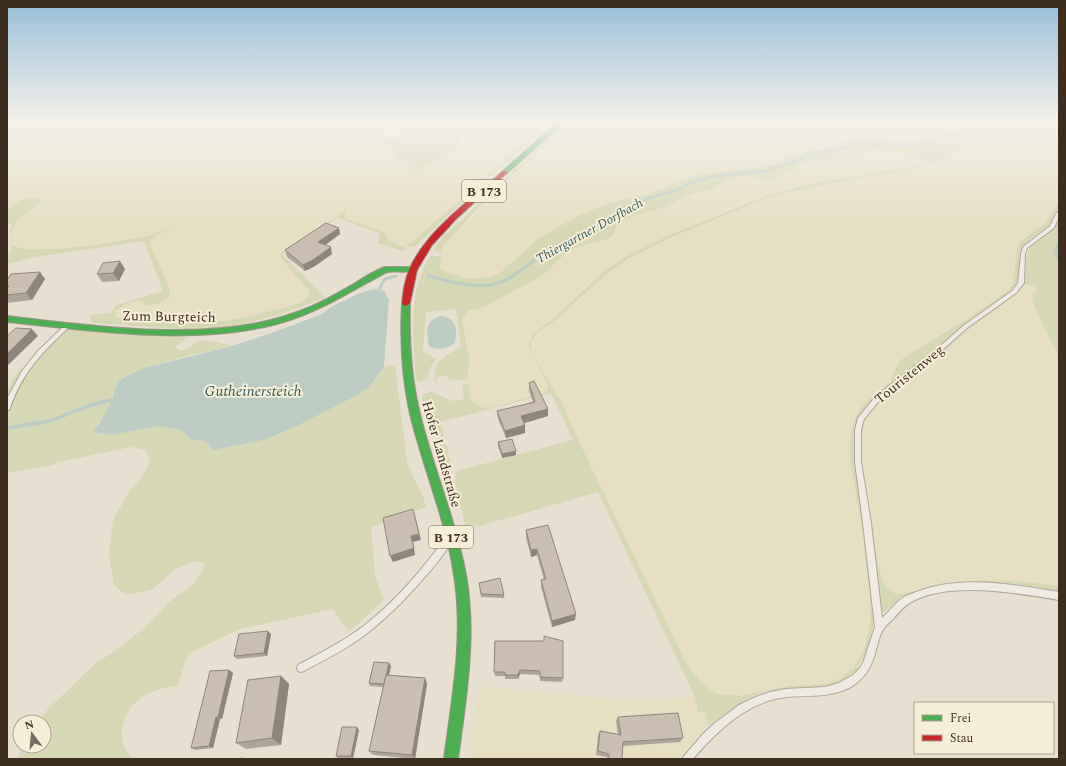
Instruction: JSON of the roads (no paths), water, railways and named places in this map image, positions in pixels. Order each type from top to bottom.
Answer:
[{"type":"main road","name":"Hofer Landstraße","points":[[451,759],[461,684],[465,638],[463,596],[451,536],[416,423],[410,392],[405,318],[407,297],[414,269],[422,255],[443,230],[522,157]]},
{"type":"main road","name":"Zum Burgteich","points":[[7,319],[67,326],[185,333],[227,330],[255,326],[309,310],[336,298],[388,269],[414,269]]},
{"type":"lane","name":"Touristenweg","points":[[880,627],[858,462],[858,430],[861,418],[877,399],[939,350],[965,327],[1014,292],[1020,283],[1023,254],[1026,247],[1052,227],[1059,213]]},
{"type":"lane","points":[[7,408],[12,391],[23,372],[40,352],[67,326]]},
{"type":"lane","points":[[301,668],[340,647],[374,622],[413,585],[437,557],[451,536]]},
{"type":"lane","points":[[687,759],[703,740],[746,705],[775,694],[820,692],[836,688],[847,684],[862,674],[869,663],[880,627],[894,610],[911,597],[937,590],[968,587],[1000,588],[1059,596]]},
{"type":"water","name":"Gutheinersteich","points":[[379,289],[384,291],[389,300],[384,367],[369,387],[359,394],[295,427],[264,440],[213,450],[205,441],[190,439],[181,430],[159,426],[112,435],[92,432],[99,424],[112,400],[116,386],[120,380],[130,374],[144,368],[232,346],[269,334],[322,314],[331,307],[358,294]]},
{"type":"water","points":[[441,316],[450,319],[455,325],[455,343],[449,347],[443,348],[429,347],[427,332],[429,324]]},
{"type":"waterway","name":"Thiergartner Dorfbach","points":[[592,228],[633,203],[680,189],[690,183],[714,176],[765,171],[806,157]]},
{"type":"waterway","name":"Thiergartner Dorfbach","points":[[428,276],[450,282],[465,284],[488,285],[497,283],[513,276],[551,249],[592,228]]},
{"type":"waterway","points":[[1059,242],[1055,251],[1059,259]]},
{"type":"waterway","name":"Thiergartner Dorfbach","points":[[379,289],[385,279],[396,276]]},
{"type":"waterway","name":"Thiergartner Dorfbach","points":[[7,428],[50,421],[91,405],[112,400]]}]
